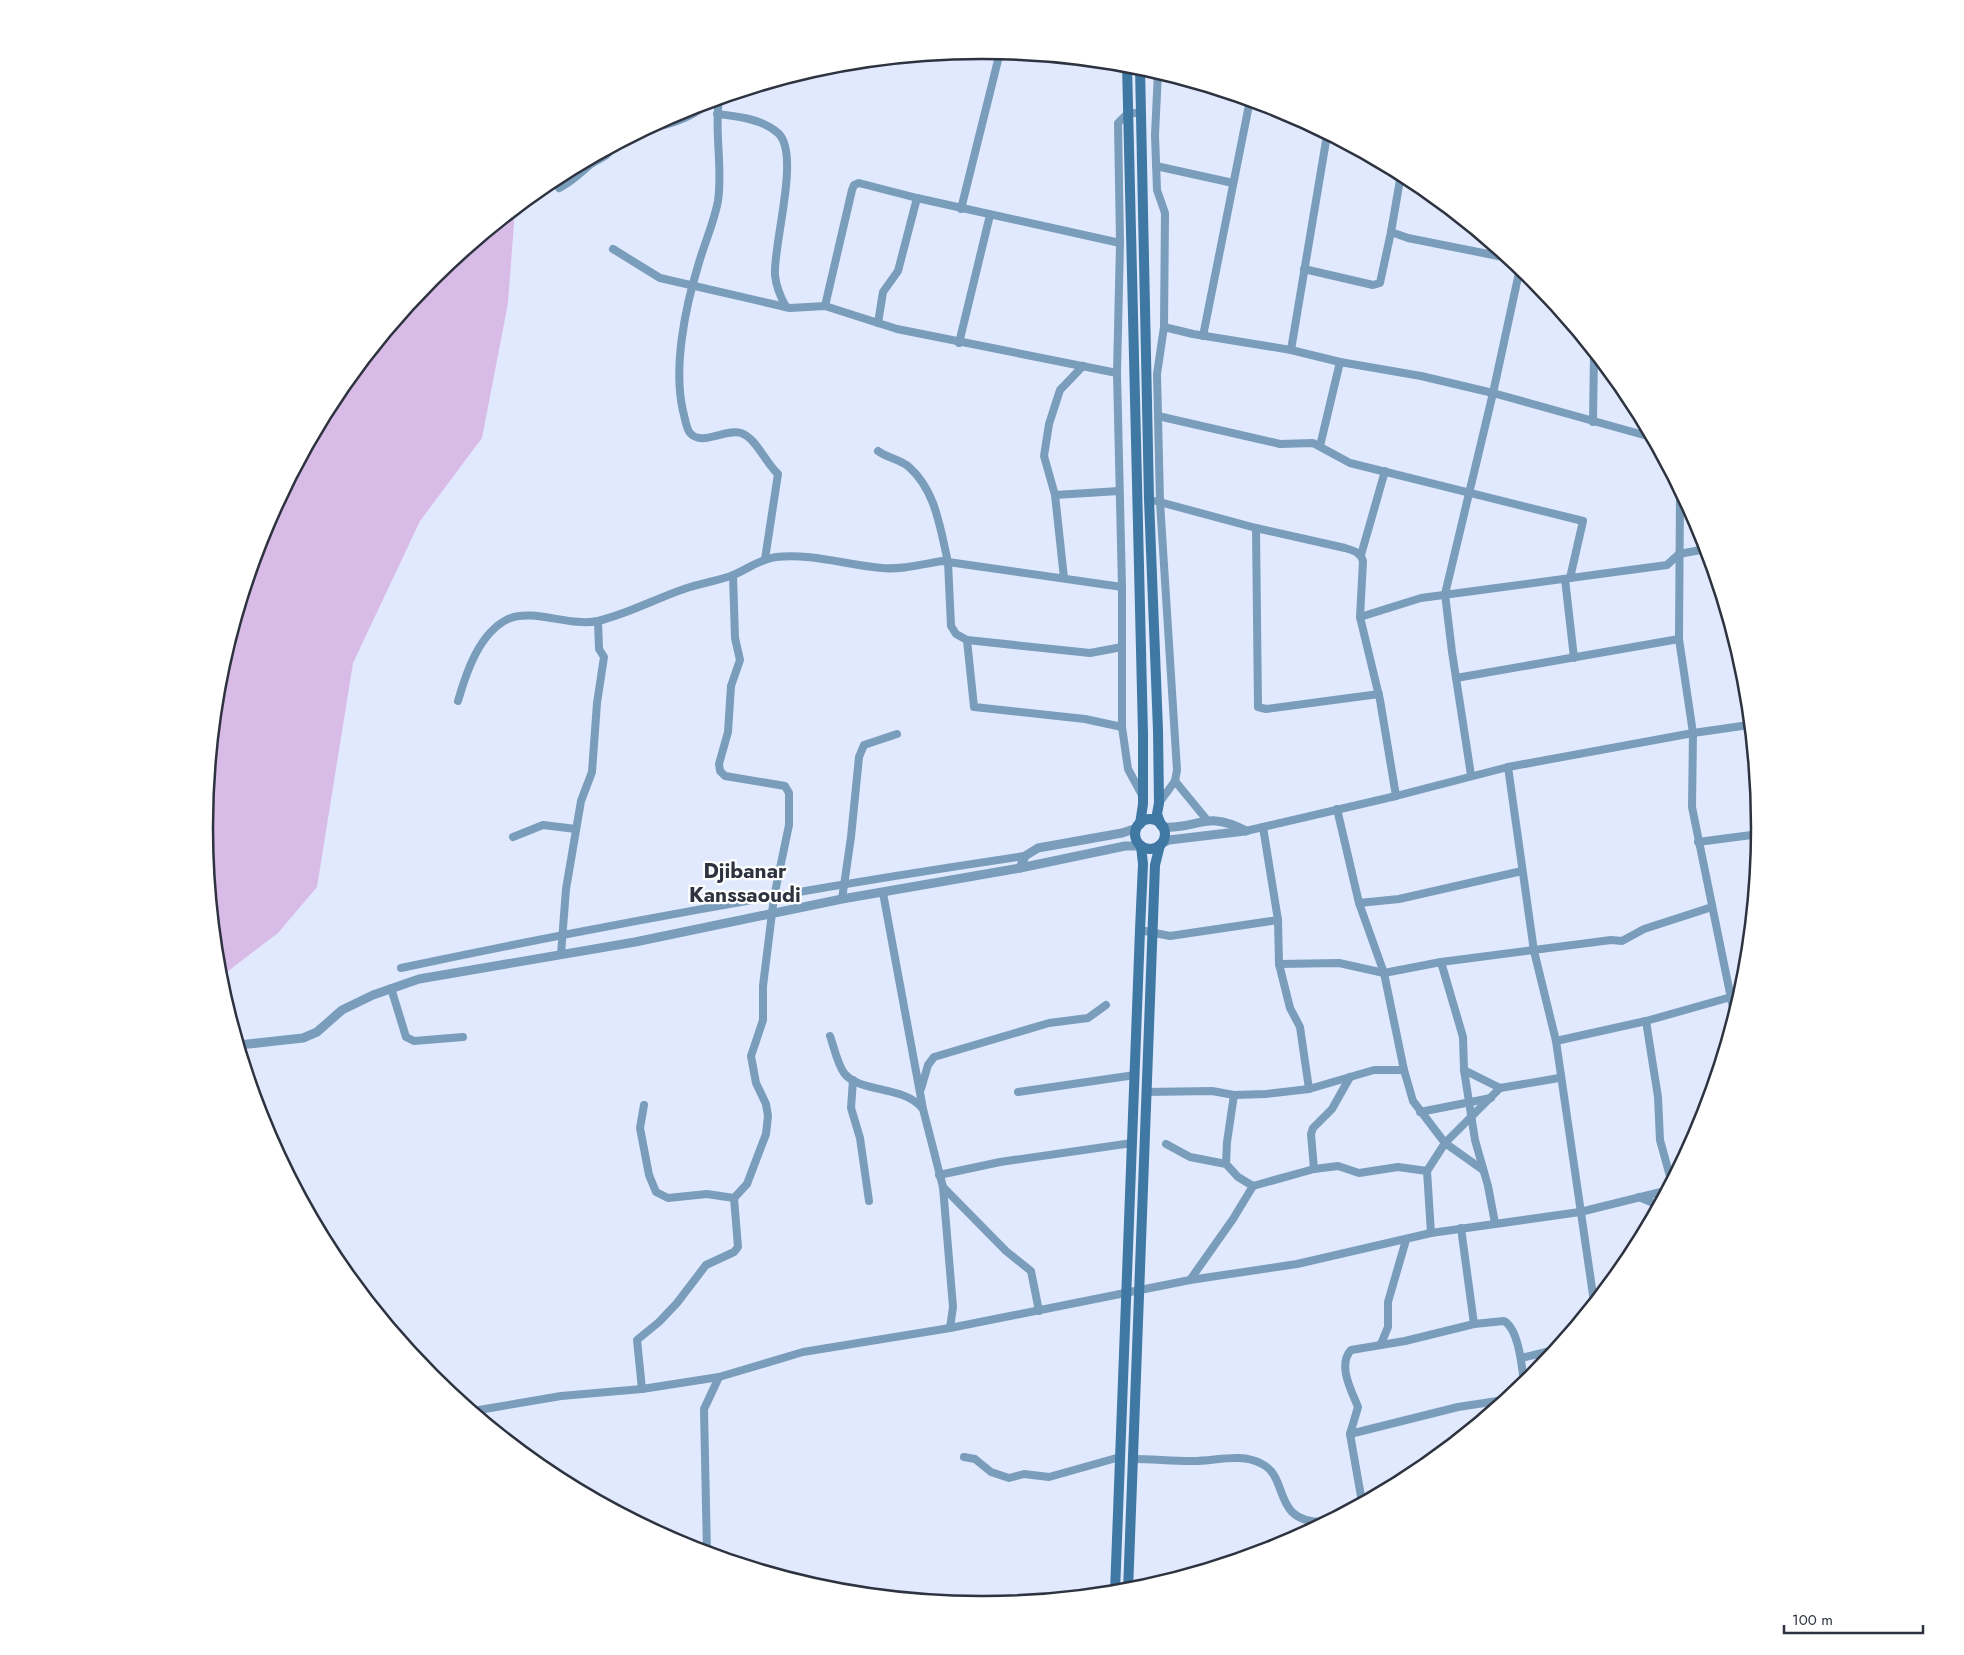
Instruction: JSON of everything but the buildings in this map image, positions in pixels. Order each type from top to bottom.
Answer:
[{"type":"main road","points":[[1115,1584],[1142,864],[1140,846],[1135,838],[1143,797],[1127,73]]},
{"type":"main road","points":[[1128,1582],[1154,865],[1164,834],[1157,814],[1159,803],[1158,730],[1149,499],[1140,76]]},
{"type":"main road","points":[[1143,734],[1158,730]]},
{"type":"main road","points":[[1138,826],[1149,820],[1162,826]]},
{"type":"main road","points":[[1140,846],[1150,849],[1161,844]]},
{"type":"street","points":[[961,208],[998,59]]},
{"type":"street","points":[[1158,80],[1154,135],[1157,190],[1165,213],[1164,327],[1157,374],[1160,502],[1168,661],[1176,745],[1175,781],[1159,803]]},
{"type":"street","points":[[718,106],[718,199],[692,285],[680,360],[679,395],[688,430],[695,437],[704,438],[740,432],[751,437],[760,454],[778,474],[765,560]]},
{"type":"street","points":[[1203,336],[1249,107]]},
{"type":"street","points":[[1140,113],[1128,113],[1118,123],[1120,243],[1116,373],[1122,587],[1122,727],[1128,769],[1143,797]]},
{"type":"street","points":[[717,114],[742,117],[772,129],[779,133],[786,151],[785,198],[778,238],[775,274],[778,292],[786,307]]},
{"type":"street","points":[[1290,350],[1326,140]]},
{"type":"street","points":[[1156,166],[1233,184]]},
{"type":"street","points":[[559,188],[570,183],[583,171]]},
{"type":"street","points":[[1304,269],[1373,285],[1380,282],[1399,182]]},
{"type":"street","points":[[825,306],[854,185],[859,183],[990,215],[1120,243]]},
{"type":"street","points":[[878,323],[883,292],[898,271],[917,198]]},
{"type":"street","points":[[959,343],[990,215]]},
{"type":"street","points":[[1391,232],[1408,238],[1495,255]]},
{"type":"street","points":[[613,249],[660,278],[795,309],[825,306],[878,323],[959,343],[1116,373]]},
{"type":"street","points":[[1471,775],[1456,678],[1446,594],[1518,277]]},
{"type":"street","points":[[1164,327],[1203,336],[1290,350],[1340,362],[1421,376],[1493,393],[1643,435]]},
{"type":"street","points":[[1320,446],[1340,362]]},
{"type":"street","points":[[1593,422],[1594,363]]},
{"type":"street","points":[[1064,578],[1055,495],[1044,456],[1049,424],[1060,390],[1083,366]]},
{"type":"street","points":[[1158,416],[1280,444],[1313,443],[1350,463],[1583,521],[1568,578],[1574,658]]},
{"type":"street","points":[[878,451],[910,468],[926,488],[937,512],[948,562],[951,626],[956,634],[967,640],[1090,653],[1122,648]]},
{"type":"street","points":[[1361,556],[1385,472]]},
{"type":"street","points":[[1055,495],[1119,491]]},
{"type":"street","points":[[1149,499],[1256,528],[1346,548],[1356,551],[1361,556],[1363,561],[1360,616],[1379,694],[1396,796]]},
{"type":"street","points":[[1556,1041],[1646,1021],[1731,996],[1692,807],[1693,733],[1679,639],[1680,506]]},
{"type":"street","points":[[1256,528],[1258,708],[1266,709],[1379,694]]},
{"type":"street","points":[[1360,616],[1421,598],[1668,564],[1679,554],[1699,550]]},
{"type":"street","points":[[458,701],[464,680],[479,648],[488,636],[509,618],[531,616],[574,622],[598,621],[685,589],[733,575],[765,560],[778,557],[802,557],[890,569],[942,561],[1122,587]]},
{"type":"street","points":[[642,1389],[637,1340],[677,1304],[706,1265],[734,1252],[739,1242],[734,1198],[747,1184],[766,1134],[768,1116],[766,1104],[756,1083],[751,1056],[764,1020],[763,986],[774,897],[788,825],[788,789],[785,786],[753,779],[725,776],[720,771],[719,764],[728,732],[731,686],[740,660],[734,638],[733,575]]},
{"type":"street","points":[[561,954],[576,829],[581,801],[592,772],[597,703],[604,657],[599,649],[597,640],[598,621]]},
{"type":"street","points":[[1456,678],[1679,639]]},
{"type":"street","points":[[967,640],[974,707],[1085,719],[1122,727]]},
{"type":"street","points":[[1161,844],[1169,840],[1246,831],[1396,796],[1471,775],[1508,767],[1693,733],[1744,726]]},
{"type":"street","points":[[842,899],[859,757],[864,745],[897,734]]},
{"type":"street","points":[[1508,767],[1534,950],[1556,1041],[1559,1078],[1593,1294]]},
{"type":"street","points":[[1175,781],[1207,820]]},
{"type":"street","points":[[1337,809],[1359,903],[1384,973],[1404,1070],[1413,1101],[1446,1143],[1483,1170]]},
{"type":"street","points":[[1162,826],[1173,827],[1207,820],[1226,821],[1246,831]]},
{"type":"street","points":[[513,837],[543,825],[576,829]]},
{"type":"street","points":[[401,968],[562,934],[844,883],[1025,856],[1038,848],[1122,833],[1138,826]]},
{"type":"street","points":[[1263,827],[1278,920],[1280,964],[1288,1003],[1300,1027],[1309,1089]]},
{"type":"street","points":[[1698,842],[1751,835]]},
{"type":"street","points":[[245,1044],[303,1038],[317,1032],[342,1010],[391,988],[419,979],[772,915],[842,899],[1020,868],[1124,846],[1140,846]]},
{"type":"street","points":[[1020,868],[1025,856]]},
{"type":"street","points":[[1359,903],[1398,899],[1522,871]]},
{"type":"street","points":[[883,892],[923,1109],[943,1187],[953,1307],[950,1328]]},
{"type":"street","points":[[1280,964],[1339,963],[1384,973],[1442,962],[1611,940],[1622,941],[1644,929],[1712,907]]},
{"type":"street","points":[[1140,930],[1170,936],[1278,920]]},
{"type":"street","points":[[1442,962],[1463,1036],[1464,1070],[1474,1140],[1495,1223]]},
{"type":"street","points":[[391,988],[406,1037],[414,1041],[463,1037]]},
{"type":"street","points":[[920,1090],[928,1065],[934,1057],[1048,1022],[1088,1018],[1106,1005]]},
{"type":"street","points":[[1646,1021],[1658,1097],[1660,1140],[1669,1172]]},
{"type":"street","points":[[830,1036],[844,1073],[853,1080],[909,1096],[923,1109]]},
{"type":"street","points":[[1146,1092],[1212,1091],[1234,1095],[1266,1094],[1309,1089],[1380,1069],[1404,1070]]},
{"type":"street","points":[[1464,1070],[1500,1088]]},
{"type":"street","points":[[1018,1092],[1135,1075]]},
{"type":"street","points":[[1314,1169],[1311,1134],[1313,1128],[1332,1109],[1350,1077]]},
{"type":"street","points":[[1431,1233],[1427,1171],[1446,1143],[1500,1088],[1559,1078]]},
{"type":"street","points":[[853,1080],[851,1108],[860,1138],[869,1202]]},
{"type":"street","points":[[1226,1164],[1227,1142],[1234,1095]]},
{"type":"street","points":[[1420,1112],[1490,1098]]},
{"type":"street","points":[[644,1105],[640,1128],[650,1175],[656,1192],[668,1198],[707,1194],[734,1198]]},
{"type":"street","points":[[939,1175],[1000,1162],[1132,1143]]},
{"type":"street","points":[[1166,1144],[1190,1157],[1226,1164],[1238,1177],[1253,1186]]},
{"type":"street","points":[[1190,1280],[1253,1186],[1314,1169],[1338,1166],[1359,1173],[1398,1167],[1427,1171]]},
{"type":"street","points":[[943,1187],[1006,1251],[1031,1271],[1039,1311]]},
{"type":"street","points":[[481,1410],[561,1396],[642,1389],[719,1377],[803,1352],[950,1328],[1139,1292],[1190,1280],[1297,1264],[1431,1233],[1580,1212],[1658,1192]]},
{"type":"street","points":[[1637,1197],[1653,1203]]},
{"type":"street","points":[[1461,1228],[1474,1324]]},
{"type":"street","points":[[1381,1344],[1386,1335],[1388,1302],[1406,1240]]},
{"type":"street","points":[[1361,1496],[1350,1434],[1358,1407],[1347,1382],[1348,1354],[1351,1350],[1405,1341],[1474,1324],[1504,1321],[1509,1324],[1521,1358],[1523,1374]]},
{"type":"street","points":[[1521,1358],[1543,1353]]},
{"type":"street","points":[[707,1545],[704,1409],[719,1377]]},
{"type":"street","points":[[1350,1434],[1458,1407],[1493,1402]]},
{"type":"street","points":[[964,1457],[976,1459],[991,1472],[1008,1478],[1024,1474],[1049,1477],[1120,1457]]},
{"type":"street","points":[[1133,1459],[1190,1461],[1251,1459],[1270,1469],[1275,1476],[1279,1492],[1286,1506],[1297,1516],[1311,1522]]},
{"type":"shaded area","points":[[514,218],[508,303],[482,438],[420,521],[353,663],[317,887],[278,933],[227,972],[215,878],[213,828],[215,777],[220,727],[228,678],[239,629],[254,580],[272,533],[293,487],[316,443],[343,400],[372,360],[438,284]]},
{"type":"district","name":"Djibanar Kanssaoudi","points":[[745,883]]}]
